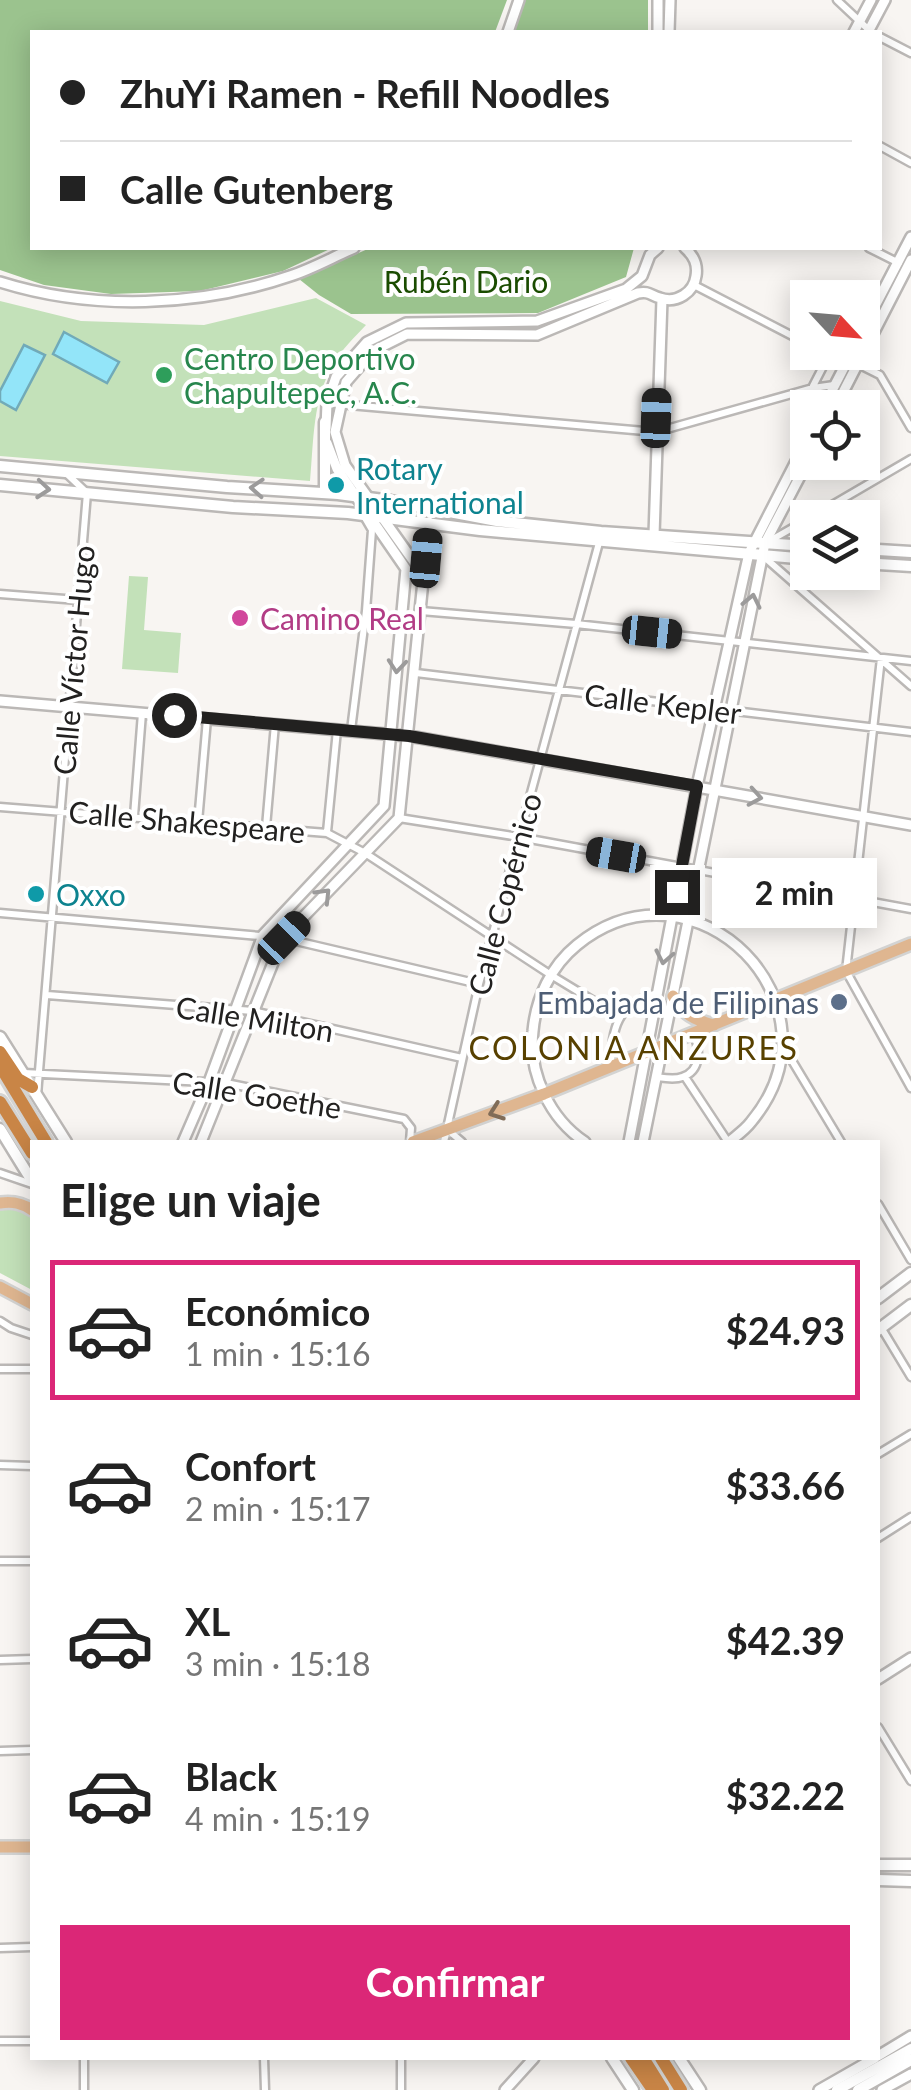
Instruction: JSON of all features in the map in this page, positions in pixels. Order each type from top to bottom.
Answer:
[{"type":"highway","points":[[0,1052],[18,1079],[34,1092]]},
{"type":"highway","points":[[0,1066],[45,1140]]},
{"type":"highway","points":[[0,1102],[30,1150]]},
{"type":"highway","points":[[633,2060],[653,2083],[666,2090]]},
{"type":"highway","points":[[662,2060],[681,2090]]},
{"type":"main road","points":[[325,422],[325,493]]},
{"type":"main road","points":[[0,466],[354,496],[600,536],[654,535],[790,555]]},
{"type":"main road","points":[[0,485],[233,507],[371,515],[480,530],[757,549],[790,547]]},
{"type":"main road","points":[[880,550],[911,552]]},
{"type":"main road","points":[[880,563],[911,566]]},
{"type":"main road","points":[[445,1136],[911,944]]},
{"type":"main road","points":[[672,996],[686,1014],[714,1024]]},
{"type":"main road","points":[[0,1037],[65,1140]]},
{"type":"main road","points":[[0,1129],[30,1179]]},
{"type":"main road","points":[[0,1204],[11,1202],[30,1209]]},
{"type":"main road","points":[[880,1296],[911,1273]]},
{"type":"main road","points":[[0,1286],[30,1303]]},
{"type":"main road","points":[[880,1328],[911,1305]]},
{"type":"main road","points":[[0,1848],[30,1847]]},
{"type":"main road","points":[[880,1864],[911,1865]]},
{"type":"main road","points":[[880,1880],[911,1881]]},
{"type":"main road","points":[[838,2090],[911,2049]]},
{"type":"main road","points":[[613,2060],[633,2090]]},
{"type":"main road","points":[[681,2060],[700,2090]]},
{"type":"main road","points":[[858,2090],[911,2060]]},
{"type":"street","points":[[509,30],[519,0]]},
{"type":"street","points":[[658,0],[658,30]]},
{"type":"street","points":[[670,0],[670,30]]},
{"type":"street","points":[[837,0],[857,28],[871,0]]},
{"type":"street","points":[[871,30],[885,0]]},
{"type":"street","points":[[882,37],[911,53]]},
{"type":"street","points":[[882,147],[911,163]]},
{"type":"street","points":[[880,312],[907,265],[911,237]]},
{"type":"street","points":[[0,282],[80,299],[140,302],[230,293],[292,276],[350,250]]},
{"type":"street","points":[[184,1140],[263,935],[384,806],[406,569],[371,515],[368,498],[345,466],[337,443],[335,432],[346,382],[373,351],[406,328],[537,335],[638,293],[680,298],[694,285],[697,264],[692,250]]},
{"type":"street","points":[[874,250],[907,265]]},
{"type":"street","points":[[652,253],[647,283],[659,298],[654,535]]},
{"type":"street","points":[[424,576],[354,496],[330,454],[325,422],[336,377],[367,342],[406,328],[537,321],[626,289],[642,276],[652,253]]},
{"type":"street","points":[[880,305],[907,265]]},
{"type":"street","points":[[694,285],[790,335]]},
{"type":"street","points":[[507,322],[507,334]]},
{"type":"street","points":[[813,388],[820,370]]},
{"type":"street","points":[[832,390],[845,370]]},
{"type":"street","points":[[870,370],[880,376],[911,428]]},
{"type":"street","points":[[328,403],[656,432],[835,384]]},
{"type":"street","points":[[840,500],[911,459]]},
{"type":"street","points":[[66,472],[86,493]]},
{"type":"street","points":[[629,1140],[728,640],[757,549],[790,477]]},
{"type":"street","points":[[643,1140],[730,710],[757,549],[797,480]]},
{"type":"street","name":"Calle Víctor Hugo","points":[[34,1092],[47,995],[86,493]]},
{"type":"street","points":[[351,730],[366,611],[371,515]]},
{"type":"street","points":[[202,1140],[284,938],[400,818],[429,522]]},
{"type":"street","points":[[757,549],[790,529]]},
{"type":"street","name":"Calle Copérnico","points":[[445,1136],[479,984],[600,536]]},
{"type":"street","points":[[757,549],[911,686]]},
{"type":"street","points":[[0,594],[78,600]]},
{"type":"street","points":[[421,611],[911,661]]},
{"type":"street","points":[[881,658],[846,970],[911,1088]]},
{"type":"street","name":"Calle Kepler","points":[[416,673],[911,732]]},
{"type":"street","points":[[0,701],[409,736],[911,825]]},
{"type":"street","points":[[134,816],[142,712]]},
{"type":"street","points":[[198,822],[207,717]]},
{"type":"street","points":[[266,828],[275,724]]},
{"type":"street","points":[[327,833],[337,729]]},
{"type":"street","name":"Calle Shakespeare","points":[[0,806],[327,833],[365,853],[620,1017]]},
{"type":"street","points":[[400,818],[911,909]]},
{"type":"street","points":[[0,914],[284,938],[479,984]]},
{"type":"street","points":[[583,1140],[558,1118],[534,1065],[532,1034],[538,1003],[568,952],[590,934],[616,922],[644,916],[688,919],[716,930],[756,963],[775,1000],[782,1044],[778,1072],[750,1124],[730,1140]]},
{"type":"street","points":[[611,1067],[611,1046],[620,1017],[629,1005],[658,992]]},
{"type":"street","name":"Calle Milton","points":[[47,995],[252,1011],[462,1058]]},
{"type":"street","points":[[656,1077],[685,1077],[693,1070],[699,1050],[694,1033]]},
{"type":"street","points":[[782,1044],[840,1140]]},
{"type":"street","name":"Calle Goethe","points":[[22,1072],[226,1083],[404,1119],[412,1128],[412,1140]]},
{"type":"street","points":[[685,1077],[727,1140]]},
{"type":"street","points":[[0,1173],[30,1181]]},
{"type":"street","points":[[0,1184],[11,1175]]},
{"type":"street","points":[[880,1207],[911,1260]]},
{"type":"street","points":[[0,1321],[30,1333]]},
{"type":"street","points":[[880,1331],[911,1378]]},
{"type":"street","points":[[0,1369],[30,1369]]},
{"type":"street","points":[[880,1453],[911,1434]]},
{"type":"street","points":[[0,1465],[30,1466]]},
{"type":"street","points":[[880,1537],[911,1516]]},
{"type":"street","points":[[0,1560],[30,1560]]},
{"type":"street","points":[[880,1679],[911,1658]]},
{"type":"street","points":[[0,1660],[30,1659]]},
{"type":"street","points":[[880,1731],[911,1781]]},
{"type":"street","points":[[0,1751],[30,1750]]},
{"type":"street","points":[[899,1762],[911,1755]]},
{"type":"street","points":[[0,1948],[30,1947]]},
{"type":"street","points":[[880,2055],[911,2036]]},
{"type":"street","points":[[0,2041],[30,2041]]},
{"type":"street","points":[[84,2060],[84,2090]]},
{"type":"street","points":[[264,2060],[264,2090]]},
{"type":"street","points":[[401,2060],[401,2090]]},
{"type":"street","points":[[511,2088],[532,2060]]},
{"type":"street","points":[[820,2090],[871,2060]]},
{"type":"street","points":[[882,2090],[911,2074]]},
{"type":"green space","points":[[0,0],[507,0],[496,30],[30,30],[30,250],[328,250],[283,271],[200,291],[111,294],[44,285],[0,270]]},
{"type":"green space","points":[[524,0],[648,0],[648,30],[515,30]]},
{"type":"green space","name":"Rubén Dario","points":[[365,250],[633,250],[626,277],[538,313],[351,314],[299,279]]},
{"type":"green space","name":"Centro Deportivo Chapultepec, A.C.","points":[[316,298],[366,325],[337,358],[327,377],[315,421],[310,481],[0,456],[0,301],[81,321],[204,325]]},
{"type":"green space","points":[[129,576],[148,577],[144,630],[181,633],[178,673],[122,669]]},
{"type":"green space","points":[[0,1207],[20,1208],[30,1215],[30,1289],[0,1273]]},
{"type":"water","points":[[64,332],[119,362],[107,383],[53,354]]},
{"type":"water","points":[[24,345],[45,355],[16,410],[0,401],[0,391]]},
{"type":"place","name":"Centro Deportivo Chapultepec, A.C.","points":[[164,375]]},
{"type":"place","name":"Rotary International","points":[[336,485]]},
{"type":"place","name":"Camino Real","points":[[240,618]]},
{"type":"place","name":"Oxxo","points":[[36,894]]},
{"type":"place","name":"Embajada de Filipinas","points":[[839,1002]]},
{"type":"district","name":"COLONIA ANZURES","points":[[634,1047]]},
{"type":"route","points":[[174,715],[409,736],[697,786],[677,892]]}]
